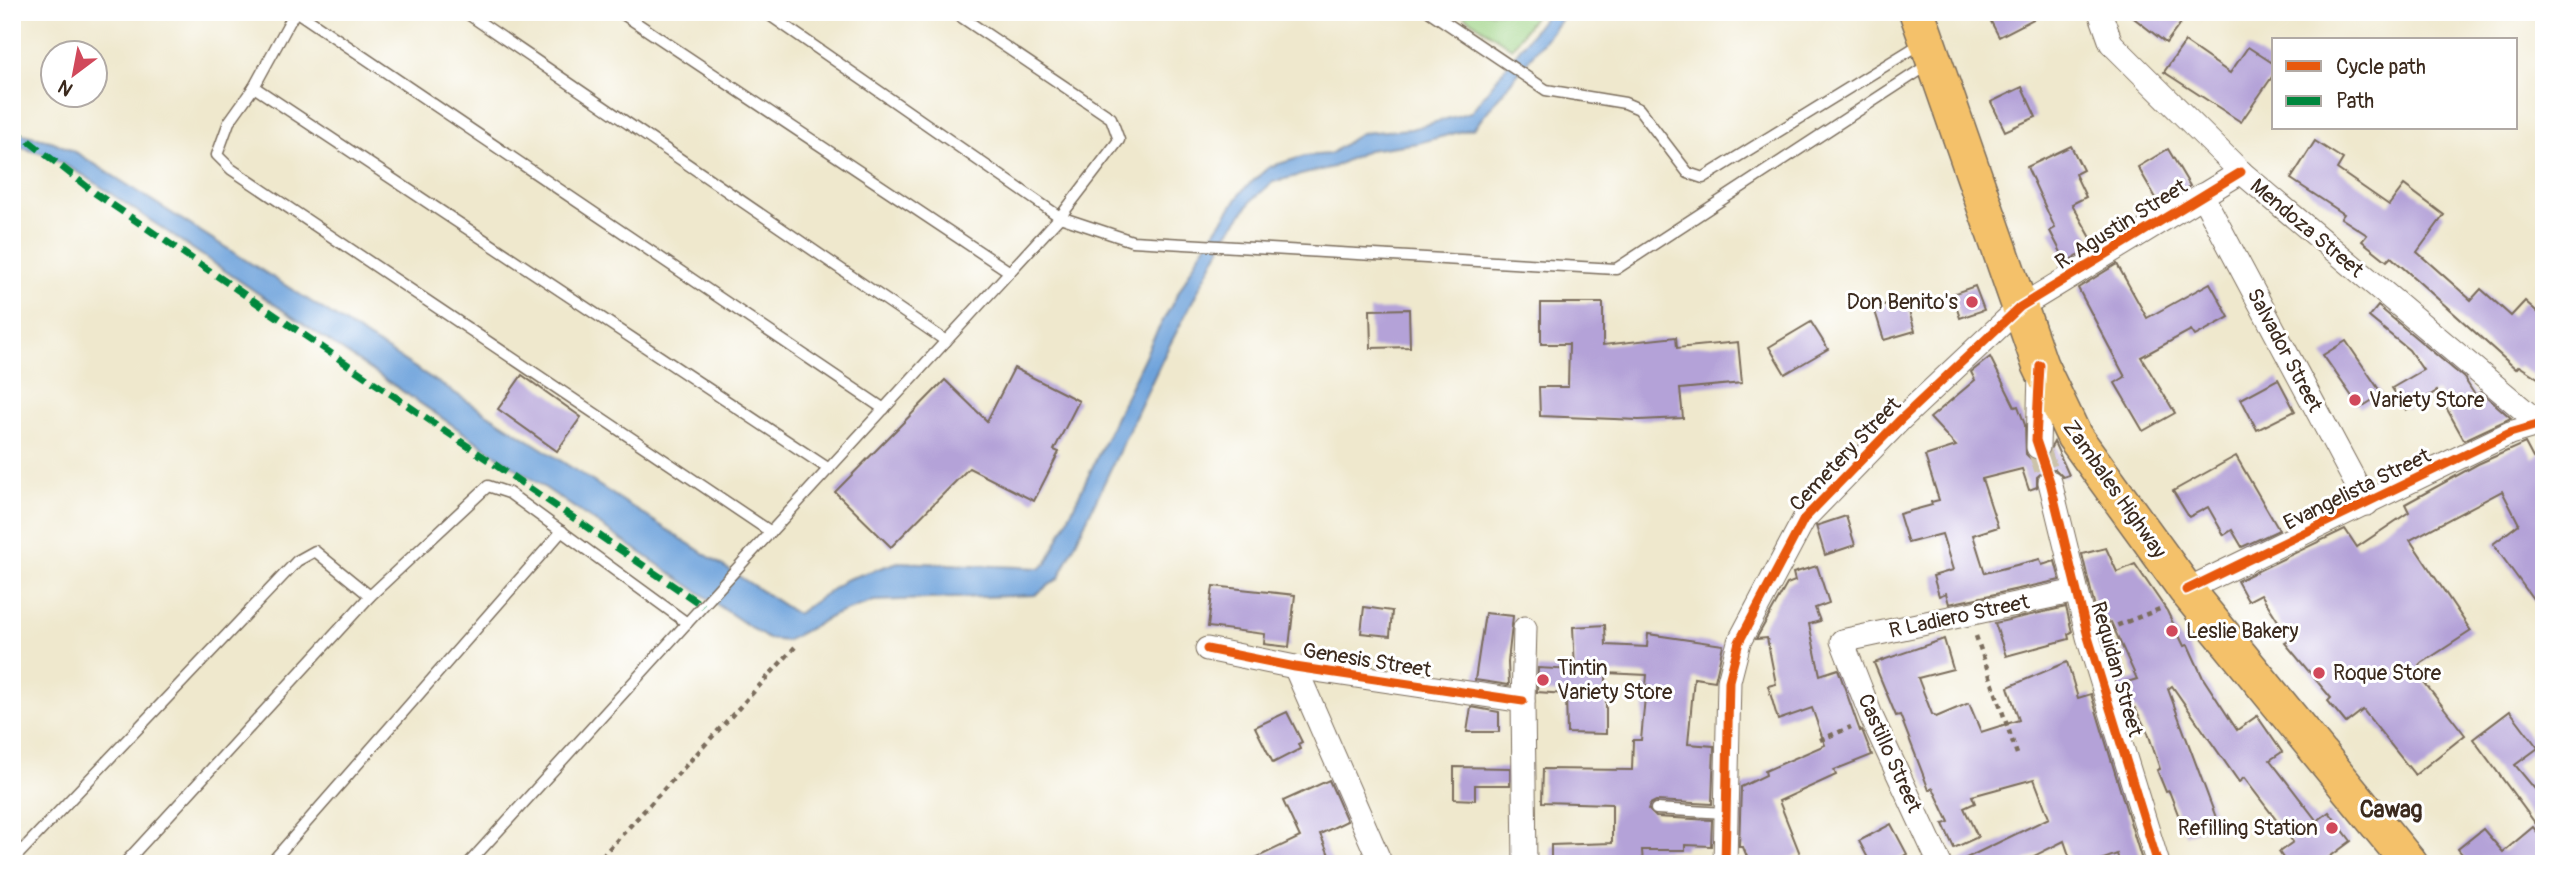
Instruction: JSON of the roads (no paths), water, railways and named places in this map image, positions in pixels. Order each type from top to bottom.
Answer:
[{"type":"main road","name":"Zambales Highway","points":[[1926,38],[2040,365],[2074,436],[2189,593],[2410,864]]},
{"type":"street","name":"Mendoza Street","points":[[2100,12],[2111,43],[2241,172],[2542,423]]},
{"type":"street","name":"R. Agustin Street","points":[[2020,307],[2241,172]]},
{"type":"street","name":"Salvador Street","points":[[2202,195],[2367,504]]},
{"type":"street","name":"Cemetery Street","points":[[1725,864],[1729,681],[1739,642],[1804,519],[1920,401],[2020,307]]},
{"type":"street","points":[[2038,447],[2040,365]]},
{"type":"street","name":"Evangelista Street","points":[[2189,593],[2510,433],[2542,423]]},
{"type":"street","name":"Requidan Street","points":[[2050,482],[2088,637],[2158,864]]},
{"type":"street","name":"R Ladiero Street","points":[[1842,641],[2076,591]]},
{"type":"street","points":[[1525,628],[1525,864]]},
{"type":"street","name":"Castillo Street","points":[[1842,641],[1872,718],[1940,864]]},
{"type":"street","name":"Genesis Street","points":[[1207,649],[1296,667],[1523,701]]},
{"type":"street","name":"Genesis Street","points":[[1296,667],[1381,864]]},
{"type":"lane","points":[[771,532],[231,169],[217,155],[229,122],[254,87],[296,12],[884,409]]},
{"type":"lane","points":[[464,12],[946,341]]},
{"type":"lane","points":[[620,12],[1010,272]]},
{"type":"lane","points":[[765,12],[1060,217],[1132,242],[1616,269],[1926,38]]},
{"type":"lane","points":[[468,864],[1060,217],[1119,140],[1111,118],[954,12]]},
{"type":"lane","points":[[1430,12],[1546,90],[1625,103],[1639,109],[1688,173],[1703,178],[1926,38]]},
{"type":"lane","points":[[254,87],[828,469]]},
{"type":"lane","points":[[124,864],[370,596],[488,486],[509,493],[687,624]]},
{"type":"lane","points":[[271,864],[562,531]]},
{"type":"lane","points":[[12,861],[297,561],[315,551],[370,596]]},
{"type":"lane","points":[[1656,809],[1726,813]]},
{"type":"water","points":[[1548,12],[1567,12],[1474,128],[1418,143],[1368,150],[1333,167],[1273,182],[1252,200],[1228,233],[1165,354],[1059,578],[1035,595],[874,601],[834,615],[786,641],[768,639],[85,176],[46,155],[12,145],[12,131],[54,142],[77,153],[797,614],[845,580],[898,562],[1040,568],[1047,563],[1153,339],[1200,253],[1243,190],[1269,167],[1305,156],[1330,154],[1361,133],[1411,129],[1471,112]]},
{"type":"tunnel","points":[[2038,447],[2050,482]]},
{"type":"place","name":"Don Benito's","points":[[1972,302]]},
{"type":"place","name":"Variety Store","points":[[2355,400]]},
{"type":"place","name":"Leslie Bakery","points":[[2172,631]]},
{"type":"place","name":"Roque Store","points":[[2319,673]]},
{"type":"place","name":"Tintin Variety Store","points":[[1543,680]]},
{"type":"place","name":"Refilling Station","points":[[2332,828]]},
{"type":"district","name":"Cawag","points":[[2391,809]]}]
